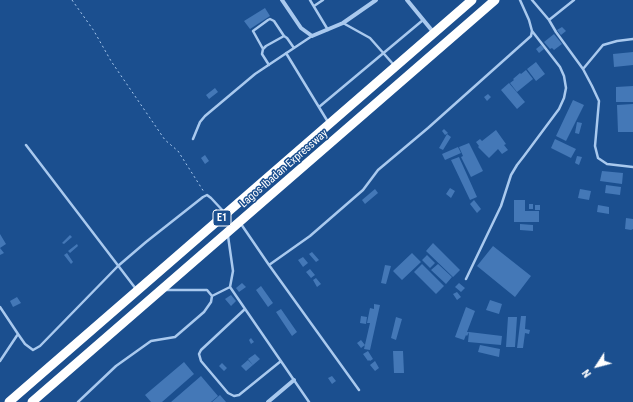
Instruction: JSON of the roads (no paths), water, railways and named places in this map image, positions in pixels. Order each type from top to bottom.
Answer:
[{"type":"highway","name":"Lagos-Ibadan Expressway","points":[[32,402],[228,234],[495,0]]},
{"type":"highway","name":"Lagos-Ibadan Expressway","points":[[9,402],[434,33],[467,1]]},
{"type":"street","points":[[282,0],[301,28],[312,36],[344,23],[376,0]]},
{"type":"street","points":[[407,0],[434,33]]},
{"type":"street","points":[[268,402],[294,380]]},
{"type":"lane","points":[[310,0],[329,30]]},
{"type":"lane","points":[[314,6],[323,0]]},
{"type":"lane","points":[[466,279],[501,206],[514,170],[559,109],[564,98],[566,88],[564,76],[560,67],[532,31],[520,0]]},
{"type":"lane","points":[[532,0],[549,20],[583,69],[599,101],[595,146],[598,158],[607,164],[633,167]]},
{"type":"lane","points":[[549,20],[574,0]]},
{"type":"lane","points":[[269,65],[262,54],[263,49],[253,31],[270,18],[274,21],[294,48]]},
{"type":"lane","points":[[319,107],[423,20]]},
{"type":"lane","points":[[344,23],[370,38],[395,67]]},
{"type":"lane","points":[[269,265],[310,236],[351,201],[363,190],[378,170],[527,41],[531,36],[532,31]]},
{"type":"lane","points":[[263,49],[284,36]]},
{"type":"lane","points":[[193,139],[200,122],[205,116],[256,74],[312,36]]},
{"type":"lane","points":[[583,69],[602,45],[633,39]]},
{"type":"lane","points":[[286,53],[329,124]]},
{"type":"lane","points":[[26,145],[137,291]]},
{"type":"lane","points":[[0,307],[25,344],[33,350],[40,346],[92,295],[118,266],[203,197],[207,195],[226,214]]},
{"type":"lane","points":[[240,223],[359,390]]},
{"type":"lane","points":[[228,234],[233,271],[230,287],[309,402]]},
{"type":"lane","points":[[212,296],[230,287]]},
{"type":"lane","points":[[78,402],[116,366],[151,341],[175,337],[204,312],[211,302],[212,296],[207,290],[162,290]]},
{"type":"lane","points":[[245,309],[201,350],[198,354],[201,361],[228,393],[234,396],[239,395],[281,361]]},
{"type":"lane","points":[[0,361],[18,334]]}]
